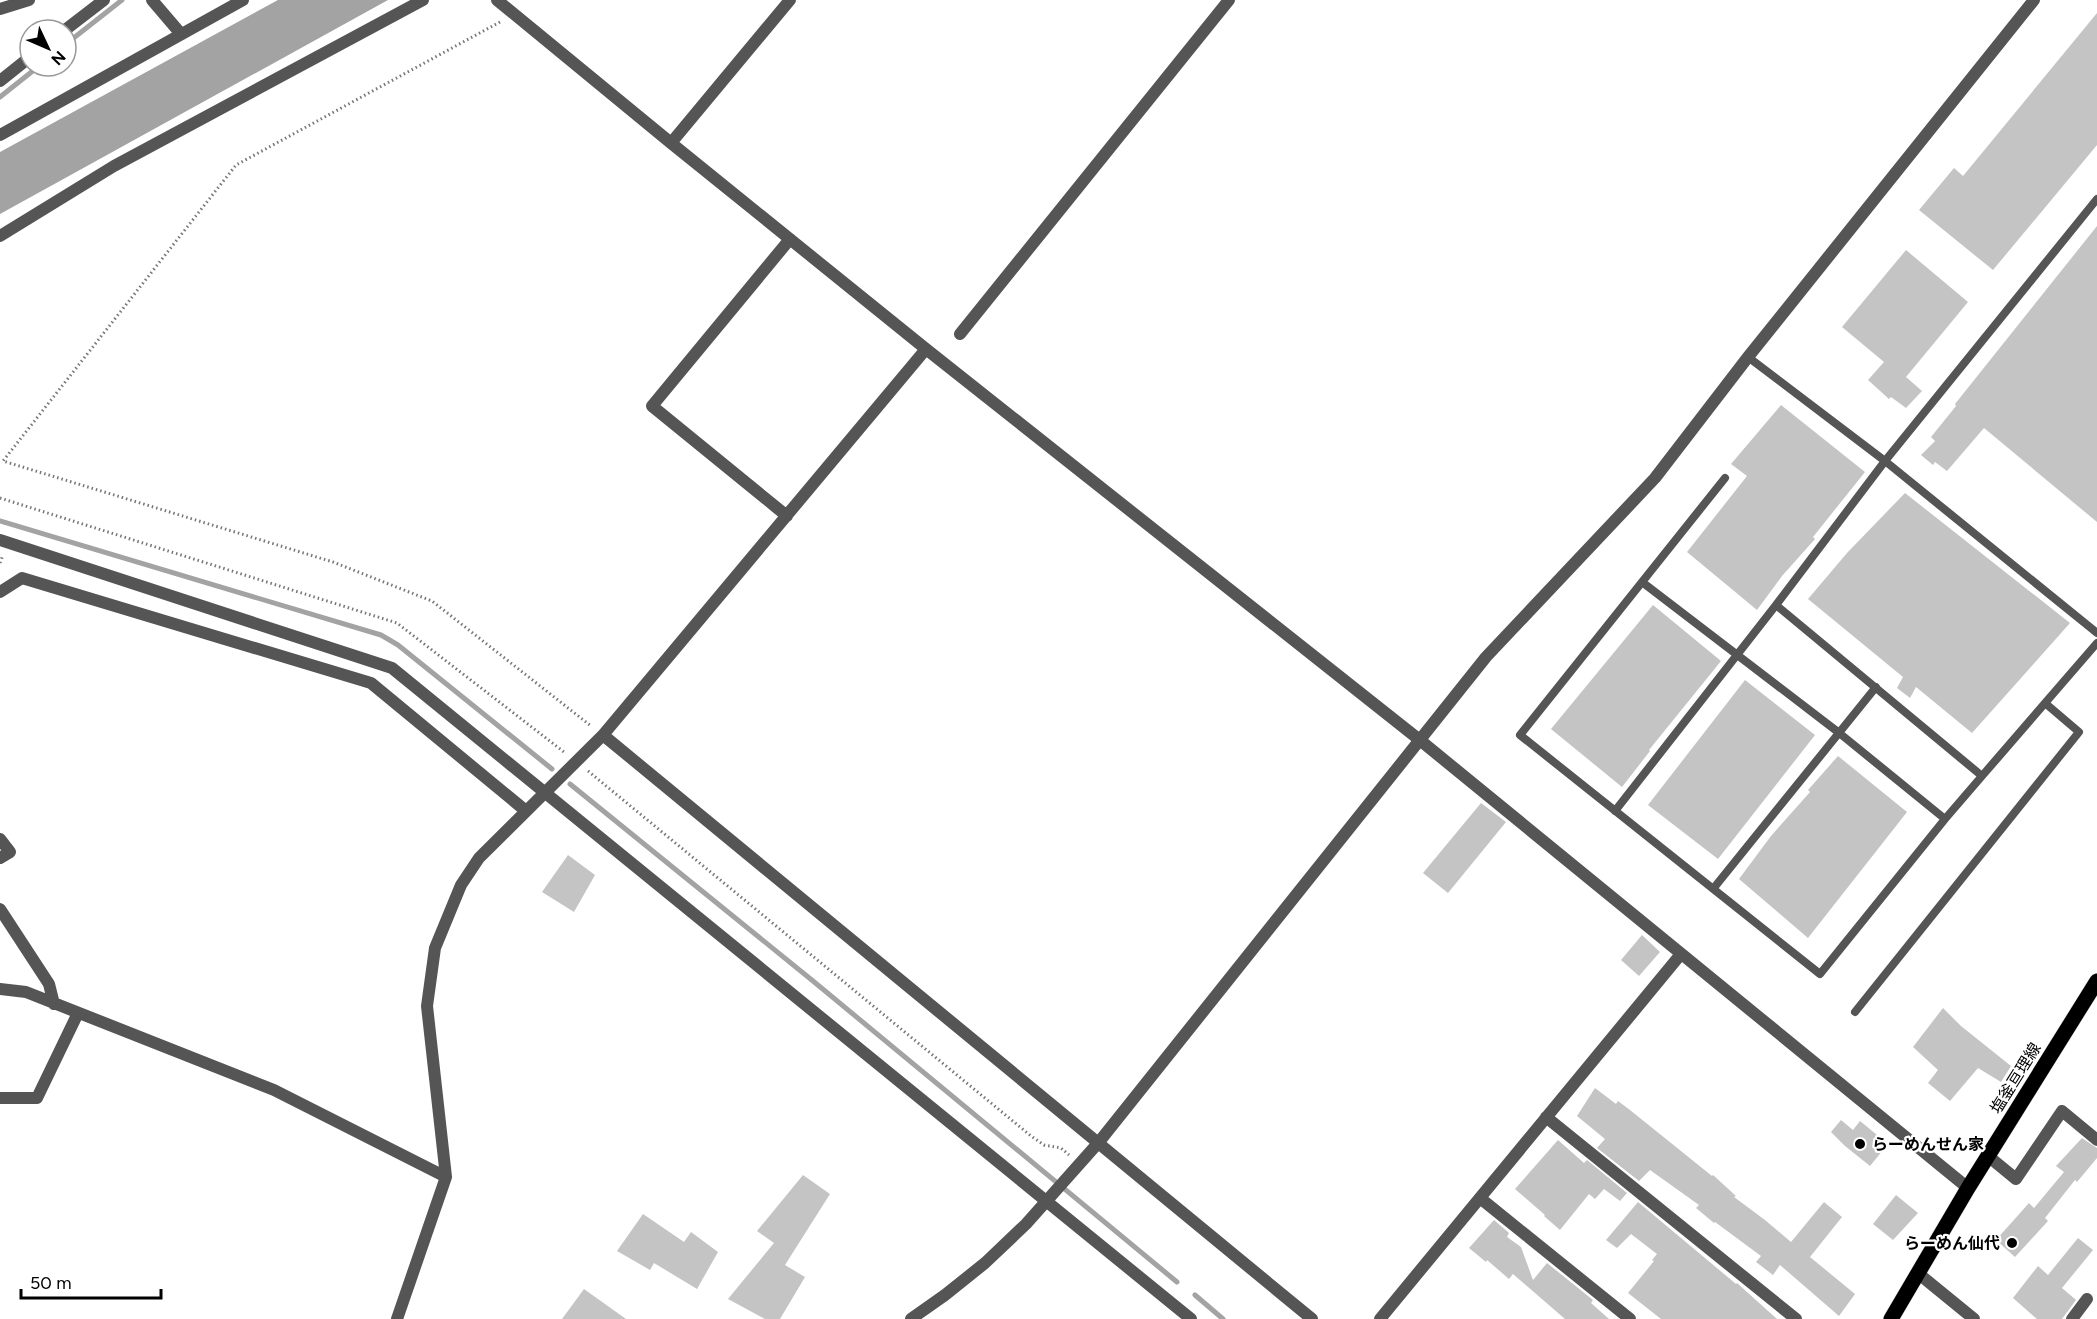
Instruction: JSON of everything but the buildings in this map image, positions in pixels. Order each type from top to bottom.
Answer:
[{"type":"main road","name":"塩釜亘理線","points":[[1891,1319],[1919,1275],[1968,1188],[2097,981]]},
{"type":"street","points":[[0,9],[29,0]]},
{"type":"street","points":[[78,21],[104,0]]},
{"type":"street","points":[[152,0],[182,34]]},
{"type":"street","points":[[0,135],[243,0]]},
{"type":"street","points":[[0,236],[114,166],[423,0]]},
{"type":"street","points":[[497,0],[926,349],[1421,741],[1968,1188]]},
{"type":"street","points":[[670,143],[790,0]]},
{"type":"street","points":[[960,334],[1229,0]]},
{"type":"street","points":[[911,1319],[985,1263],[1050,1198],[1099,1142],[1486,657],[1655,478],[1748,357],[2034,0]]},
{"type":"street","points":[[0,81],[18,67]]},
{"type":"street","points":[[787,516],[652,406],[790,239]]},
{"type":"street","points":[[397,1319],[446,1177],[428,1006],[435,948],[461,885],[479,858],[603,735],[926,349]]},
{"type":"street","points":[[0,540],[392,668],[1050,1198],[1191,1319]]},
{"type":"street","points":[[0,592],[22,578],[371,683],[526,811]]},
{"type":"street","points":[[603,735],[1312,1319]]},
{"type":"street","points":[[0,839],[10,852],[0,858]]},
{"type":"street","points":[[0,909],[49,984],[54,1004]]},
{"type":"street","points":[[1380,1319],[1681,954]]},
{"type":"street","points":[[0,989],[26,992],[274,1090],[446,1177]]},
{"type":"street","points":[[0,1098],[37,1098],[78,1014]]},
{"type":"street","points":[[1988,1156],[2016,1179],[2062,1110],[2097,1140]]},
{"type":"street","points":[[1546,1117],[1796,1319]]},
{"type":"street","points":[[1480,1198],[1630,1319]]},
{"type":"street","points":[[1919,1275],[1974,1319]]},
{"type":"street","points":[[2072,1319],[2087,1299]]},
{"type":"lane","points":[[1615,811],[1885,461],[2097,199]]},
{"type":"lane","points":[[1748,357],[1885,461],[2097,633]]},
{"type":"lane","points":[[1725,478],[1520,735],[1820,974],[1945,819],[2097,643]]},
{"type":"lane","points":[[1642,582],[1838,732],[1945,819]]},
{"type":"lane","points":[[1776,605],[1982,776]]},
{"type":"lane","points":[[1713,889],[1876,687]]},
{"type":"lane","points":[[1855,1012],[2079,732],[2045,703]]},
{"type":"path","points":[[0,466],[236,165],[515,14]]},
{"type":"path","points":[[3,461],[333,562],[432,601],[603,735]]},
{"type":"path","points":[[0,498],[11,501]]},
{"type":"shaded area","points":[[278,0],[388,0],[0,214],[0,152]]},
{"type":"waterway","points":[[78,35],[122,0]]},
{"type":"waterway","points":[[0,97],[24,78]]},
{"type":"waterway","points":[[0,521],[381,635],[398,645],[552,769]]},
{"type":"waterway","points":[[570,784],[813,981],[1177,1282]]},
{"type":"waterway","points":[[1195,1295],[1223,1319]]},
{"type":"place","name":"らーめんせん家","points":[[1860,1144]]},
{"type":"place","name":"らーめん仙代","points":[[2012,1243]]}]
